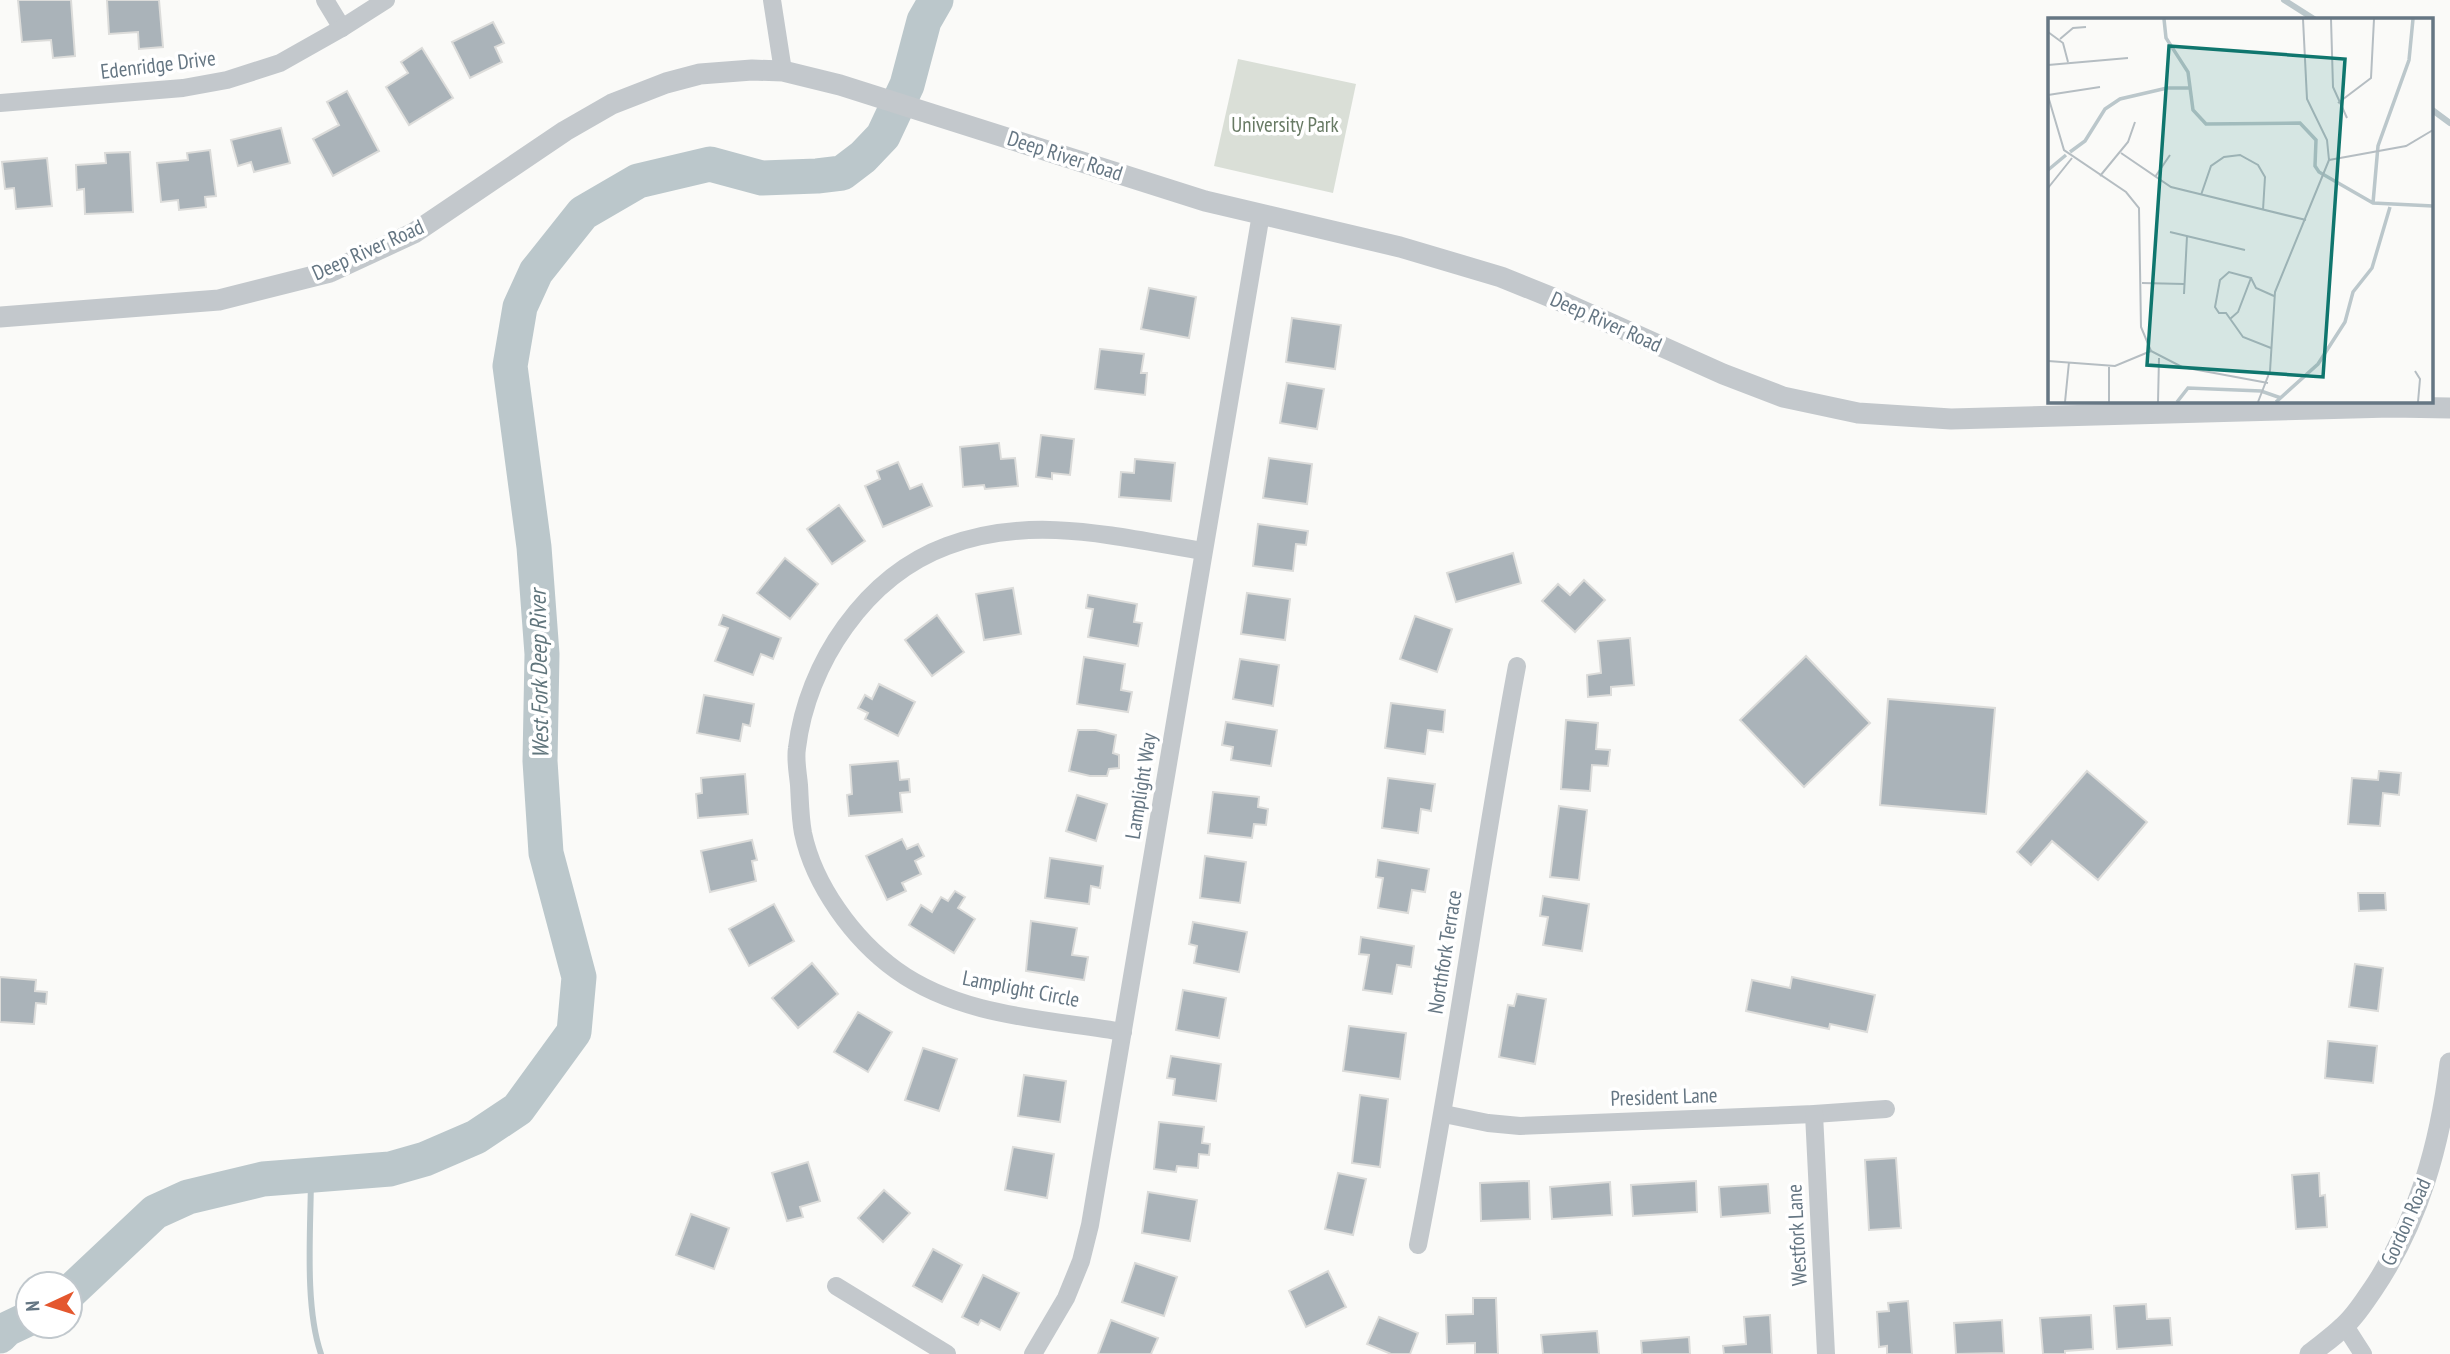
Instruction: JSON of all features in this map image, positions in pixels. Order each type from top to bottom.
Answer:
[{"type":"street","points":[[325,0],[342,29]]},
{"type":"street","name":"Edenridge Drive","points":[[0,103],[183,88],[227,80],[280,63],[342,29],[386,0]]},
{"type":"street","points":[[772,0],[783,71]]},
{"type":"street","name":"Deep River Road","points":[[0,317],[219,300],[330,272],[414,233],[565,131],[635,94],[666,83],[726,70],[783,71],[840,85],[1205,201],[1400,247],[1501,277],[1758,388],[1794,400],[1858,414],[1951,419],[2391,407],[2450,408]]},
{"type":"street","name":"Lamplight Way","points":[[1033,1354],[1066,1298],[1081,1261],[1097,1190],[1261,214]]},
{"type":"street","name":"Lamplight Circle","points":[[1124,1032],[966,1005],[934,992],[896,970],[864,942],[842,917],[820,877],[803,833],[796,750],[806,704],[839,635],[852,617],[911,564],[947,546],[984,535],[1064,528],[1203,551]]},
{"type":"street","name":"Northfork Terrace","points":[[1418,1245],[1444,1114],[1490,812],[1517,666]]},
{"type":"street","name":"Gordon Road","points":[[2310,1354],[2345,1326],[2390,1264],[2409,1226],[2434,1154],[2450,1063]]},
{"type":"street","name":"President Lane","points":[[1444,1114],[1520,1126],[1886,1109]]},
{"type":"street","name":"Westfork Lane","points":[[1814,1114],[1826,1354]]},
{"type":"street","points":[[836,1286],[947,1354]]},
{"type":"street","points":[[2345,1326],[2363,1354]]},
{"type":"green space","name":"University Park","points":[[1238,59],[1356,84],[1333,193],[1214,166]]},
{"type":"building","points":[[18,0],[71,0],[75,56],[53,58],[51,40],[22,42]]},
{"type":"building","points":[[107,0],[159,0],[163,47],[139,49],[138,32],[109,34]]},
{"type":"building","points":[[493,22],[504,43],[495,47],[502,62],[470,78],[452,42]]},
{"type":"building","points":[[422,48],[453,98],[409,125],[386,87],[408,73],[401,62]]},
{"type":"building","points":[[347,91],[379,151],[333,176],[313,139],[339,125],[327,102]]},
{"type":"building","points":[[281,128],[290,163],[254,172],[251,162],[238,166],[231,140]]},
{"type":"building","points":[[210,150],[216,196],[205,197],[206,207],[179,210],[178,200],[161,202],[157,163],[188,160],[187,153]]},
{"type":"building","points":[[130,152],[133,212],[85,214],[84,189],[77,190],[76,165],[106,163],[105,153]]},
{"type":"building","points":[[47,158],[52,206],[16,209],[14,188],[5,189],[2,162]]},
{"type":"building","points":[[1149,288],[1196,297],[1189,338],[1141,329]]},
{"type":"building","points":[[1292,318],[1341,325],[1335,369],[1286,362]]},
{"type":"building","points":[[1100,349],[1144,354],[1141,373],[1147,373],[1145,395],[1095,389]]},
{"type":"building","points":[[1287,383],[1324,389],[1317,429],[1280,423]]},
{"type":"building","points":[[1041,435],[1074,439],[1070,475],[1052,473],[1052,479],[1036,477]]},
{"type":"building","points":[[999,443],[1001,459],[1015,458],[1018,486],[985,489],[984,485],[963,487],[960,447]]},
{"type":"building","points":[[1269,458],[1312,464],[1307,504],[1263,498]]},
{"type":"building","points":[[1135,459],[1175,463],[1171,501],[1119,497],[1121,472],[1134,473]]},
{"type":"building","points":[[898,462],[910,489],[922,484],[932,506],[883,527],[865,486],[880,479],[877,471]]},
{"type":"building","points":[[839,505],[865,541],[832,564],[807,529]]},
{"type":"building","points":[[1258,524],[1308,531],[1306,545],[1296,544],[1293,571],[1253,566]]},
{"type":"building","points":[[1513,553],[1521,583],[1456,602],[1447,573]]},
{"type":"building","points":[[785,558],[818,584],[790,619],[757,593]]},
{"type":"building","points":[[1584,580],[1605,600],[1575,632],[1542,601],[1558,584],[1570,595]]},
{"type":"building","points":[[1013,588],[1021,634],[984,640],[976,594]]},
{"type":"building","points":[[1247,593],[1290,599],[1285,640],[1241,634]]},
{"type":"building","points":[[1088,595],[1137,604],[1134,622],[1142,623],[1138,646],[1088,637],[1093,609],[1086,608]]},
{"type":"building","points":[[723,615],[781,638],[773,659],[761,654],[753,675],[715,661],[728,628],[719,625]]},
{"type":"building","points":[[937,615],[964,652],[932,676],[905,640]]},
{"type":"building","points":[[1415,616],[1452,629],[1437,672],[1400,659]]},
{"type":"building","points":[[1630,638],[1634,685],[1611,687],[1611,695],[1588,697],[1587,675],[1601,673],[1598,641]]},
{"type":"building","points":[[1806,656],[1870,723],[1804,787],[1740,720]]},
{"type":"building","points":[[1084,657],[1125,664],[1121,690],[1132,692],[1128,712],[1077,704]]},
{"type":"building","points":[[1240,659],[1279,665],[1273,706],[1233,699]]},
{"type":"building","points":[[879,684],[915,702],[898,736],[865,719],[868,713],[858,708],[865,695],[872,699]]},
{"type":"building","points":[[704,695],[754,704],[750,726],[743,724],[740,741],[697,733]]},
{"type":"building","points":[[1888,699],[1995,708],[1986,814],[1880,805]]},
{"type":"building","points":[[1391,703],[1445,710],[1443,732],[1428,730],[1425,754],[1385,748]]},
{"type":"building","points":[[1566,720],[1598,723],[1596,749],[1610,750],[1608,766],[1592,765],[1590,791],[1561,789]]},
{"type":"building","points":[[1226,722],[1277,730],[1271,766],[1231,760],[1233,747],[1222,745]]},
{"type":"building","points":[[1078,730],[1096,730],[1116,735],[1113,753],[1119,755],[1119,768],[1109,769],[1107,776],[1090,776],[1069,771]]},
{"type":"building","points":[[898,761],[900,780],[909,779],[910,792],[900,793],[902,812],[849,816],[847,795],[852,794],[850,765]]},
{"type":"building","points":[[2087,771],[2147,822],[2098,880],[2052,841],[2031,865],[2017,852]]},
{"type":"building","points":[[2379,771],[2401,773],[2399,795],[2383,793],[2380,826],[2348,824],[2352,778],[2378,780]]},
{"type":"building","points":[[745,774],[748,814],[698,818],[696,794],[702,793],[701,778]]},
{"type":"building","points":[[1388,778],[1435,784],[1431,811],[1421,809],[1418,833],[1382,828]]},
{"type":"building","points":[[1213,792],[1259,797],[1258,807],[1268,809],[1266,825],[1254,824],[1252,838],[1208,833]]},
{"type":"building","points":[[1077,795],[1107,804],[1096,841],[1066,831]]},
{"type":"building","points":[[1559,806],[1587,810],[1579,880],[1550,877]]},
{"type":"building","points":[[902,839],[907,849],[918,844],[924,856],[915,861],[921,874],[902,883],[906,891],[887,900],[866,856]]},
{"type":"building","points":[[752,840],[757,860],[752,861],[756,881],[710,892],[701,851]]},
{"type":"building","points":[[1205,856],[1246,862],[1240,903],[1200,898]]},
{"type":"building","points":[[1050,858],[1103,866],[1100,888],[1091,886],[1089,904],[1045,898]]},
{"type":"building","points":[[1378,860],[1429,869],[1425,892],[1412,890],[1408,913],[1378,908],[1383,878],[1376,877]]},
{"type":"building","points":[[955,891],[965,897],[958,908],[975,919],[954,953],[909,925],[921,905],[932,912],[941,897],[948,901]]},
{"type":"building","points":[[2358,893],[2385,893],[2386,910],[2359,911]]},
{"type":"building","points":[[1543,896],[1589,904],[1582,951],[1543,945],[1548,917],[1540,916]]},
{"type":"building","points":[[774,904],[794,941],[749,966],[729,929]]},
{"type":"building","points":[[1031,921],[1077,928],[1072,955],[1088,957],[1084,980],[1026,971]]},
{"type":"building","points":[[1193,922],[1247,932],[1239,972],[1194,963],[1197,946],[1189,944]]},
{"type":"building","points":[[1361,937],[1414,946],[1411,967],[1397,965],[1392,994],[1363,990],[1369,955],[1359,954]]},
{"type":"building","points":[[812,963],[838,994],[798,1028],[772,998]]},
{"type":"building","points":[[2355,964],[2383,968],[2378,1011],[2349,1007]]},
{"type":"building","points":[[0,977],[36,980],[35,991],[47,992],[46,1004],[36,1003],[34,1024],[0,1022]]},
{"type":"building","points":[[1792,977],[1875,995],[1867,1032],[1830,1024],[1829,1029],[1746,1011],[1752,980],[1790,988]]},
{"type":"building","points":[[1183,990],[1226,998],[1219,1038],[1176,1030]]},
{"type":"building","points":[[1517,994],[1546,999],[1535,1064],[1499,1057],[1508,1005],[1514,1006]]},
{"type":"building","points":[[858,1012],[892,1032],[868,1072],[834,1052]]},
{"type":"building","points":[[1349,1026],[1406,1033],[1400,1079],[1343,1071]]},
{"type":"building","points":[[2328,1041],[2377,1046],[2373,1083],[2325,1078]]},
{"type":"building","points":[[923,1048],[957,1059],[939,1111],[905,1100]]},
{"type":"building","points":[[1171,1056],[1221,1064],[1216,1101],[1173,1095],[1175,1079],[1167,1078]]},
{"type":"building","points":[[1024,1075],[1066,1081],[1060,1122],[1018,1116]]},
{"type":"building","points":[[1360,1095],[1388,1099],[1380,1167],[1352,1163]]},
{"type":"building","points":[[1159,1122],[1204,1127],[1202,1143],[1210,1144],[1209,1155],[1199,1154],[1198,1168],[1177,1166],[1176,1172],[1154,1169]]},
{"type":"building","points":[[1013,1147],[1054,1154],[1047,1198],[1005,1190]]},
{"type":"building","points":[[1896,1158],[1901,1228],[1869,1230],[1865,1160]]},
{"type":"building","points":[[808,1162],[820,1201],[800,1207],[803,1217],[787,1221],[772,1173]]},
{"type":"building","points":[[1338,1173],[1366,1179],[1353,1235],[1325,1229]]},
{"type":"building","points":[[2319,1173],[2320,1196],[2325,1195],[2327,1227],[2296,1229],[2292,1175]]},
{"type":"building","points":[[1529,1181],[1530,1219],[1481,1221],[1480,1183]]},
{"type":"building","points":[[1696,1181],[1697,1212],[1633,1216],[1631,1185]]},
{"type":"building","points":[[1610,1182],[1612,1215],[1552,1219],[1550,1187]]},
{"type":"building","points":[[1768,1184],[1770,1213],[1721,1217],[1719,1187]]},
{"type":"building","points":[[884,1190],[910,1213],[883,1242],[858,1218]]},
{"type":"building","points":[[1148,1192],[1197,1200],[1190,1241],[1142,1233]]},
{"type":"building","points":[[691,1214],[729,1228],[714,1269],[676,1255]]},
{"type":"building","points":[[933,1249],[962,1265],[942,1302],[913,1286]]},
{"type":"building","points":[[1135,1263],[1177,1277],[1164,1316],[1122,1302]]},
{"type":"building","points":[[1328,1271],[1346,1307],[1306,1327],[1289,1291]]},
{"type":"building","points":[[983,1275],[1019,1293],[1000,1330],[981,1320],[978,1325],[962,1317]]},
{"type":"building","points":[[1473,1298],[1496,1298],[1498,1354],[1475,1354],[1475,1343],[1447,1344],[1446,1315],[1473,1314]]},
{"type":"building","points":[[1908,1301],[1912,1354],[1887,1354],[1887,1346],[1879,1347],[1877,1312],[1889,1311],[1888,1303]]},
{"type":"building","points":[[2146,1304],[2147,1319],[2170,1318],[2172,1345],[2117,1349],[2114,1306]]},
{"type":"building","points":[[1770,1315],[1772,1354],[1724,1354],[1723,1346],[1746,1344],[1744,1317]]},
{"type":"building","points":[[2091,1315],[2093,1349],[2065,1351],[2065,1354],[2043,1354],[2040,1318]]},
{"type":"building","points":[[1379,1317],[1418,1333],[1410,1354],[1391,1354],[1367,1344]]},
{"type":"building","points":[[1111,1320],[1158,1338],[1151,1354],[1098,1354]]},
{"type":"building","points":[[2002,1320],[2004,1353],[1956,1354],[1954,1323]]},
{"type":"building","points":[[1597,1331],[1599,1354],[1543,1354],[1541,1335]]},
{"type":"building","points":[[1689,1337],[1690,1354],[1642,1354],[1641,1341]]},
{"type":"waterway","name":"West Fork Deep River","points":[[84,1279],[155,1212],[188,1197],[263,1179],[390,1169],[425,1159],[476,1137],[518,1109],[574,1032],[579,977],[546,853],[540,761],[542,654],[534,547],[510,366],[520,307],[536,272],[583,213],[638,181],[710,164],[762,178],[842,173],[863,157],[883,136],[907,85],[924,21],[936,0]]},
{"type":"waterway","points":[[2284,0],[2312,18]]},
{"type":"waterway","points":[[2432,110],[2450,123]]},
{"type":"waterway","points":[[311,1174],[310,1289],[321,1354]]},
{"type":"waterway","name":"West Fork Deep River","points":[[0,1336],[14,1326]]}]
